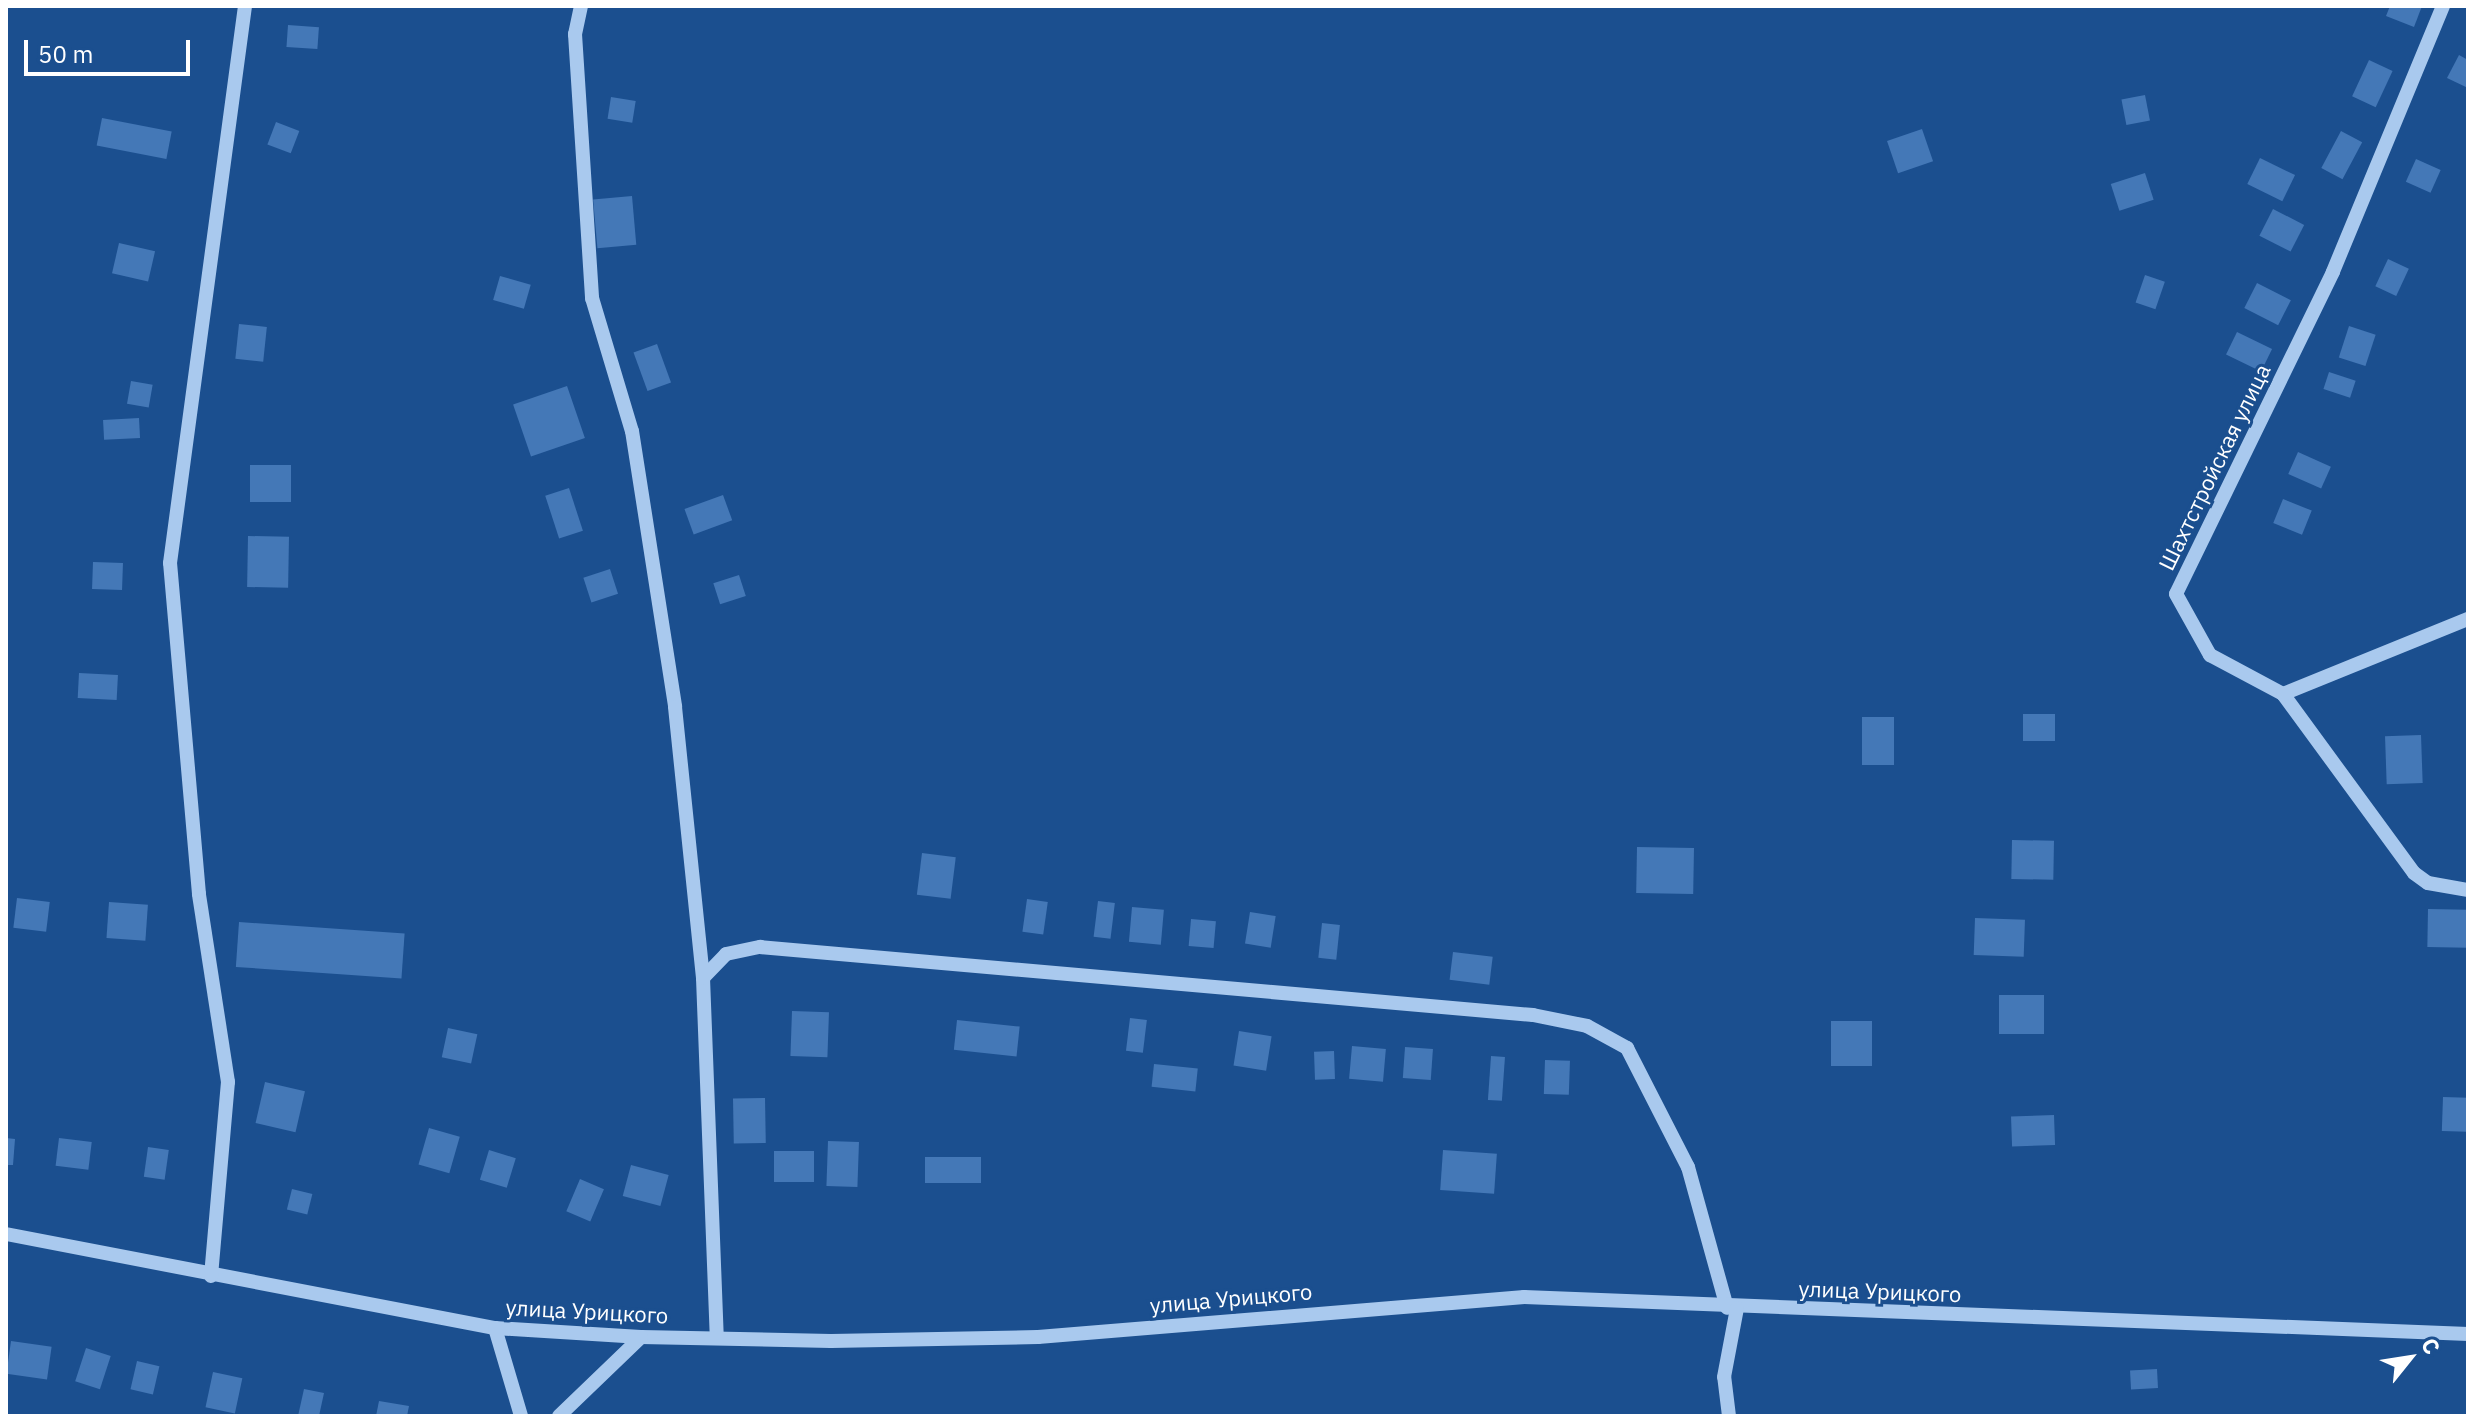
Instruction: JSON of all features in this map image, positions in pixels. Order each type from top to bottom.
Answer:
[{"type":"street","points":[[211,1276],[228,1082],[199,894],[170,563],[245,6]]},
{"type":"street","points":[[581,6],[575,34],[592,298],[632,431],[675,707],[703,978],[717,1338]]},
{"type":"street","name":"Шахтстройская улица","points":[[2443,6],[2333,272],[2176,594],[2210,655],[2283,694],[2414,873],[2428,883],[2468,890]]},
{"type":"street","points":[[2283,694],[2468,619]]},
{"type":"street","points":[[703,978],[726,954],[760,947],[1533,1015],[1587,1026],[1627,1048],[1688,1167],[1732,1308],[1724,1377],[1729,1416]]},
{"type":"street","name":"улица Урицкого","points":[[6,1234],[211,1276],[495,1328],[641,1337],[1038,1337],[1524,1297],[1732,1308],[2468,1334]]},
{"type":"street","points":[[495,1328],[521,1416]]},
{"type":"street","points":[[559,1416],[641,1337]]},
{"type":"building","points":[[2390,6],[2422,6],[2414,27],[2386,16]]},
{"type":"building","points":[[288,25],[319,27],[317,49],[286,47]]},
{"type":"building","points":[[2459,55],[2468,60],[2468,88],[2447,78]]},
{"type":"building","points":[[2369,60],[2393,71],[2376,107],[2352,96]]},
{"type":"building","points":[[2145,95],[2150,121],[2126,125],[2121,100]]},
{"type":"building","points":[[611,97],[636,101],[632,123],[608,119]]},
{"type":"building","points":[[102,118],[172,132],[166,159],[97,145]]},
{"type":"building","points":[[276,122],[299,131],[291,153],[267,144]]},
{"type":"building","points":[[1922,129],[1933,161],[1898,173],[1887,141]]},
{"type":"building","points":[[2341,131],[2362,142],[2342,179],[2321,168]]},
{"type":"building","points":[[2260,158],[2295,175],[2282,201],[2247,184]]},
{"type":"building","points":[[2416,159],[2441,170],[2430,193],[2406,182]]},
{"type":"building","points":[[2145,173],[2154,200],[2119,211],[2111,184]]},
{"type":"building","points":[[632,196],[636,245],[597,248],[593,199]]},
{"type":"building","points":[[2273,209],[2304,225],[2291,252],[2259,236]]},
{"type":"building","points":[[119,243],[155,251],[148,282],[112,273]]},
{"type":"building","points":[[2388,259],[2409,269],[2396,296],[2375,286]]},
{"type":"building","points":[[2145,275],[2165,282],[2155,309],[2136,302]]},
{"type":"building","points":[[500,276],[531,285],[524,309],[493,300]]},
{"type":"building","points":[[2257,283],[2291,300],[2278,325],[2244,308]]},
{"type":"building","points":[[239,324],[267,327],[263,362],[235,359]]},
{"type":"building","points":[[2349,326],[2376,335],[2365,366],[2339,357]]},
{"type":"building","points":[[2237,332],[2272,349],[2261,372],[2226,354]]},
{"type":"building","points":[[657,344],[671,383],[648,391],[634,353]]},
{"type":"building","points":[[2329,372],[2356,381],[2350,398],[2323,389]]},
{"type":"building","points":[[131,381],[153,385],[149,407],[127,404]]},
{"type":"building","points":[[567,386],[585,438],[531,457],[513,405]]},
{"type":"building","points":[[139,418],[140,438],[104,440],[103,420]]},
{"type":"building","points":[[2298,452],[2331,467],[2321,489],[2288,474]]},
{"type":"building","points":[[250,465],[291,465],[291,502],[250,502]]},
{"type":"building","points":[[569,488],[583,531],[559,539],[545,496]]},
{"type":"building","points":[[723,495],[732,520],[694,534],[684,509]]},
{"type":"building","points":[[2283,499],[2312,511],[2302,535],[2273,523]]},
{"type":"building","points":[[248,536],[289,537],[288,588],[247,587]]},
{"type":"building","points":[[93,562],[123,563],[122,590],[92,589]]},
{"type":"building","points":[[610,569],[618,594],[591,602],[583,578]]},
{"type":"building","points":[[739,575],[746,596],[720,604],[713,583]]},
{"type":"building","points":[[79,673],[118,675],[117,700],[78,698]]},
{"type":"building","points":[[2023,714],[2055,714],[2055,741],[2023,741]]},
{"type":"building","points":[[1862,717],[1894,717],[1894,765],[1862,765]]},
{"type":"building","points":[[2421,735],[2423,783],[2387,784],[2385,736]]},
{"type":"building","points":[[2012,840],[2054,841],[2053,880],[2011,879]]},
{"type":"building","points":[[1637,847],[1694,848],[1693,894],[1636,893]]},
{"type":"building","points":[[922,853],[956,857],[951,899],[917,895]]},
{"type":"building","points":[[17,898],[50,902],[46,932],[13,928]]},
{"type":"building","points":[[1027,899],[1048,902],[1043,935],[1022,932]]},
{"type":"building","points":[[1098,901],[1115,903],[1110,939],[1094,937]]},
{"type":"building","points":[[109,902],[148,905],[145,941],[106,938]]},
{"type":"building","points":[[1132,907],[1164,910],[1161,945],[1129,942]]},
{"type":"building","points":[[2428,909],[2468,910],[2467,948],[2427,947]]},
{"type":"building","points":[[1250,912],[1276,916],[1271,948],[1245,944]]},
{"type":"building","points":[[1975,918],[2025,920],[2024,957],[1974,955]]},
{"type":"building","points":[[1191,919],[1216,921],[1214,948],[1189,946]]},
{"type":"building","points":[[239,922],[405,934],[401,978],[236,967]]},
{"type":"building","points":[[1322,923],[1340,925],[1336,960],[1318,958]]},
{"type":"building","points":[[1453,952],[1493,957],[1489,985],[1450,980]]},
{"type":"building","points":[[1999,995],[2044,995],[2044,1034],[1999,1034]]},
{"type":"building","points":[[792,1011],[829,1012],[827,1057],[790,1056]]},
{"type":"building","points":[[1130,1018],[1147,1020],[1143,1053],[1126,1051]]},
{"type":"building","points":[[957,1020],[1020,1027],[1017,1056],[954,1050]]},
{"type":"building","points":[[1831,1021],[1872,1021],[1872,1066],[1831,1066]]},
{"type":"building","points":[[448,1028],[477,1034],[471,1064],[442,1057]]},
{"type":"building","points":[[1239,1031],[1272,1036],[1266,1071],[1234,1066]]},
{"type":"building","points":[[1352,1046],[1386,1049],[1383,1082],[1349,1079]]},
{"type":"building","points":[[1405,1047],[1433,1049],[1431,1080],[1403,1078]]},
{"type":"building","points":[[1334,1051],[1335,1079],[1315,1080],[1314,1052]]},
{"type":"building","points":[[1491,1056],[1505,1057],[1502,1101],[1488,1100]]},
{"type":"building","points":[[1545,1060],[1570,1061],[1569,1095],[1544,1094]]},
{"type":"building","points":[[1154,1064],[1198,1069],[1195,1091],[1152,1087]]},
{"type":"building","points":[[265,1082],[305,1091],[296,1132],[256,1123]]},
{"type":"building","points":[[2443,1097],[2468,1098],[2467,1132],[2442,1131]]},
{"type":"building","points":[[765,1098],[766,1143],[734,1144],[733,1099]]},
{"type":"building","points":[[2054,1115],[2055,1145],[2012,1146],[2011,1117]]},
{"type":"building","points":[[429,1128],[460,1137],[449,1173],[419,1165]]},
{"type":"building","points":[[6,1138],[15,1139],[13,1165],[6,1165]]},
{"type":"building","points":[[59,1138],[92,1142],[88,1170],[56,1166]]},
{"type":"building","points":[[828,1141],[859,1142],[857,1187],[826,1186]]},
{"type":"building","points":[[148,1147],[169,1150],[165,1180],[144,1177]]},
{"type":"building","points":[[489,1150],[516,1158],[507,1188],[480,1180]]},
{"type":"building","points":[[1443,1150],[1497,1154],[1494,1194],[1440,1190]]},
{"type":"building","points":[[774,1151],[814,1151],[814,1182],[774,1182]]},
{"type":"building","points":[[925,1157],[981,1157],[981,1183],[925,1183]]},
{"type":"building","points":[[631,1165],[669,1175],[660,1206],[623,1196]]},
{"type":"building","points":[[580,1179],[604,1189],[590,1221],[566,1211]]},
{"type":"building","points":[[292,1189],[312,1194],[307,1214],[287,1209]]},
{"type":"building","points":[[11,1341],[52,1347],[47,1379],[6,1374]]},
{"type":"building","points":[[86,1348],[111,1356],[100,1389],[75,1381]]},
{"type":"building","points":[[137,1361],[159,1366],[153,1394],[130,1389]]},
{"type":"building","points":[[2157,1369],[2158,1388],[2131,1389],[2130,1370]]},
{"type":"building","points":[[213,1372],[242,1378],[235,1413],[206,1407]]},
{"type":"building","points":[[304,1389],[324,1393],[319,1416],[298,1416]]},
{"type":"building","points":[[379,1401],[409,1406],[407,1416],[376,1416]]}]
